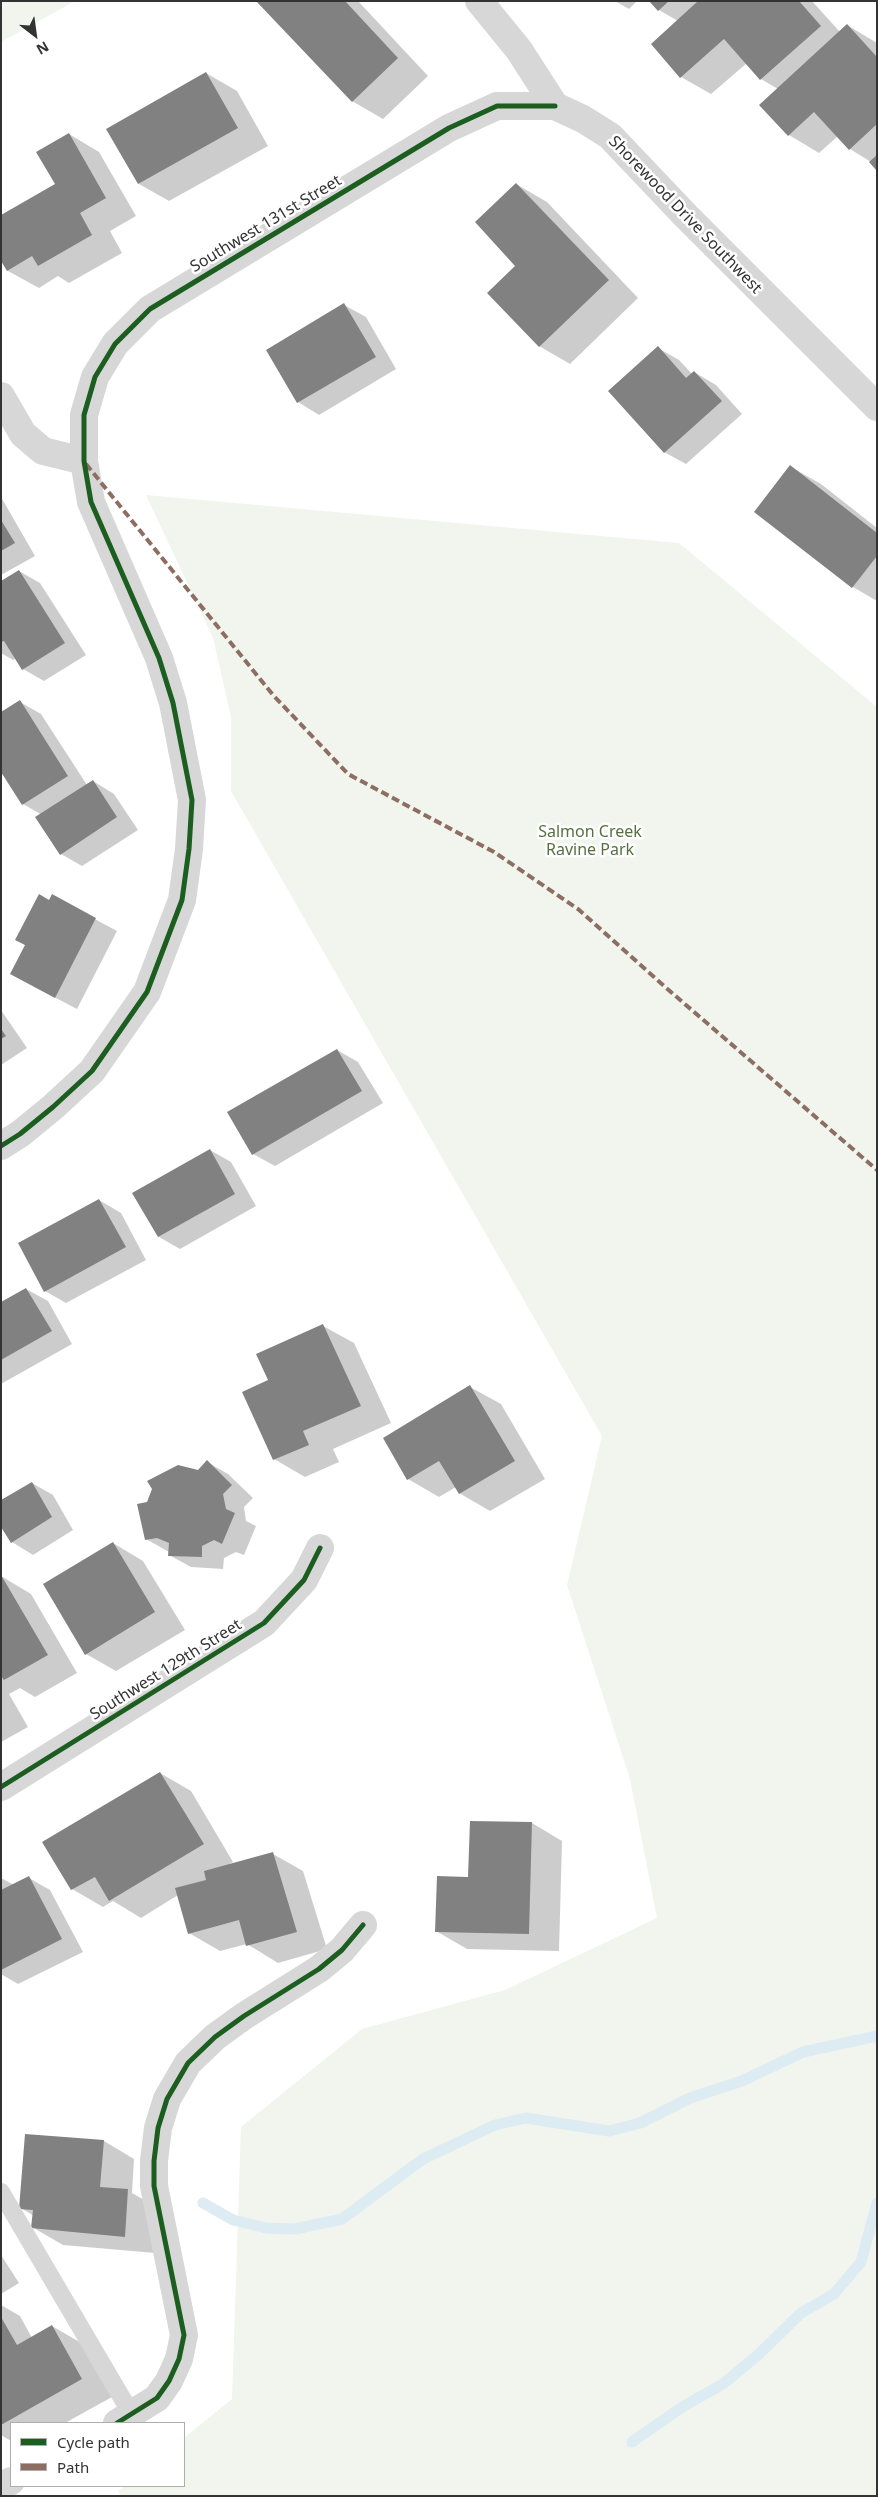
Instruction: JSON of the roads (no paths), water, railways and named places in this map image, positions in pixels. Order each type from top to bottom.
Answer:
[{"type":"street","points":[[479,1],[519,50],[554,106]]},
{"type":"street","name":"Southwest 131st Street","points":[[1,1146],[53,1107],[92,1071],[146,992],[168,940],[182,900],[189,849],[192,800],[174,703],[159,658],[91,502],[84,461],[84,415],[95,377],[115,344],[150,309],[449,128],[497,106],[554,106]]},
{"type":"street","name":"Shorewood Drive Southwest","points":[[554,106],[583,119],[610,136],[686,216],[877,407]]},
{"type":"street","points":[[1,396],[23,434],[43,451],[84,461]]},
{"type":"street","name":"Southwest 129th Street","points":[[1,1787],[264,1623],[304,1580],[320,1548]]},
{"type":"street","points":[[125,2419],[157,2398],[169,2381],[179,2359],[184,2335],[154,2186],[154,2161],[158,2128],[166,2099],[188,2063],[215,2038],[244,2016],[319,1969],[342,1950],[364,1925]]},
{"type":"lane","points":[[1,2192],[125,2419]]},
{"type":"waterway","points":[[203,2203],[233,2220],[266,2228],[295,2229],[342,2219],[423,2159],[495,2125],[526,2118],[609,2131],[640,2123],[690,2098],[742,2081],[803,2052],[877,2036]]},
{"type":"waterway","points":[[632,2442],[682,2407],[723,2384],[759,2354],[801,2313],[834,2294],[861,2262],[877,2203]]},
{"type":"park label","name":"Salmon Creek Ravine Park","points":[[590,841]]}]
